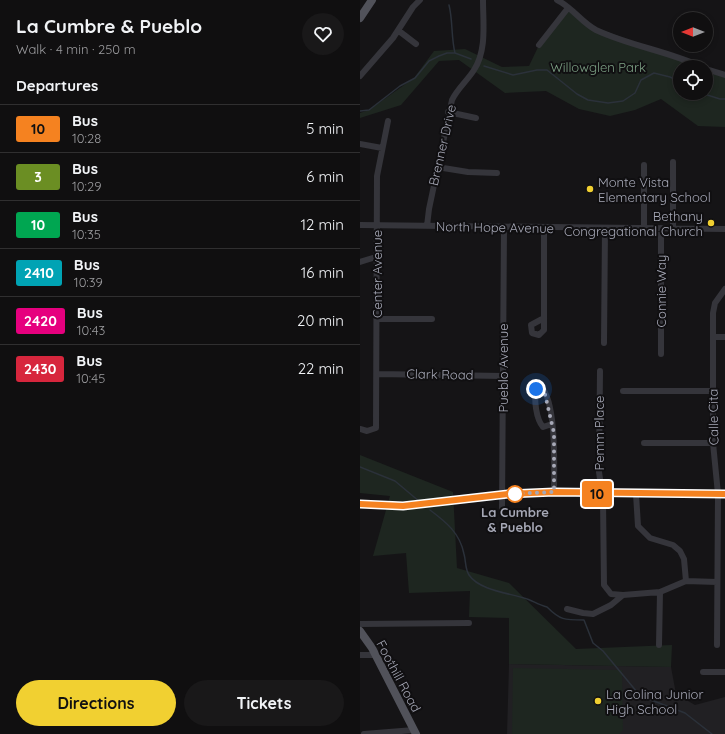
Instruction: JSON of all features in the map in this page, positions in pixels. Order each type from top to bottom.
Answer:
[{"type":"main road","points":[[360,18],[372,0]]},
{"type":"main road","name":"Foothill Road","points":[[360,631],[375,655],[415,732]]},
{"type":"street","points":[[360,76],[369,68],[399,31],[414,6],[420,0]]},
{"type":"street","name":"Brenner Drive","points":[[427,226],[428,208],[448,112],[455,94],[474,70],[480,57],[483,43],[483,0]]},
{"type":"street","points":[[557,0],[580,20],[595,29],[671,53],[686,60]]},
{"type":"street","points":[[539,45],[568,8]]},
{"type":"street","points":[[399,31],[416,44]]},
{"type":"street","points":[[713,71],[725,75]]},
{"type":"street","points":[[448,112],[476,118]]},
{"type":"street","name":"Center Avenue","points":[[360,429],[367,431],[376,428],[377,176],[388,121]]},
{"type":"street","points":[[360,144],[382,148]]},
{"type":"street","points":[[673,162],[673,228]]},
{"type":"street","points":[[644,166],[644,228]]},
{"type":"street","points":[[437,167],[468,172],[497,174]]},
{"type":"street","name":"North Hope Avenue","points":[[360,225],[725,229]]},
{"type":"street","name":"Pueblo Avenue","points":[[502,509],[504,227]]},
{"type":"street","points":[[544,227],[544,318]]},
{"type":"street","points":[[604,344],[605,228]]},
{"type":"street","name":"Connie Way","points":[[661,228],[661,354]]},
{"type":"street","points":[[360,262],[376,258]]},
{"type":"street","name":"Calle Cita","points":[[717,645],[718,494],[713,443],[713,337],[714,308],[719,296],[725,289]]},
{"type":"street","points":[[377,319],[432,319]]},
{"type":"street","points":[[713,337],[725,337]]},
{"type":"street","name":"Pemm Place","points":[[600,372],[599,472],[602,494],[604,586],[611,594],[623,595]]},
{"type":"street","name":"Clark Road","points":[[377,374],[503,376]]},
{"type":"street","points":[[552,424],[544,427],[539,422],[534,397],[536,389],[541,387],[544,390],[552,424],[554,442],[554,492]]},
{"type":"street","points":[[623,391],[713,391]]},
{"type":"street","points":[[644,443],[713,443]]},
{"type":"street","points":[[360,504],[403,506],[502,495],[554,492],[602,494],[725,494]]},
{"type":"street","points":[[636,494],[638,526],[650,538],[673,545],[680,551],[684,559],[686,581]]},
{"type":"street","points":[[567,609],[593,614],[611,605],[623,595],[660,592],[686,581],[717,582]]},
{"type":"street","points":[[659,645],[660,592]]},
{"type":"street","points":[[360,624],[469,623]]},
{"type":"street","points":[[360,655],[375,655]]},
{"type":"street","points":[[703,672],[725,672]]},
{"type":"street","points":[[364,734],[415,732]]},
{"type":"shaded area","name":"La Colina Junior High School","points":[[509,664],[671,667],[676,694],[695,705],[725,697],[725,734],[507,734]]},
{"type":"green space","name":"Willowglen Park","points":[[568,8],[586,24],[683,60],[673,60],[673,100],[713,100],[713,71],[725,75],[725,127],[698,126],[661,99],[635,110],[610,116],[579,109],[546,91],[505,93],[459,60],[439,61],[401,105],[360,118],[360,113],[369,110],[414,78],[434,51],[465,49],[502,67],[529,66],[539,45]]},
{"type":"green space","points":[[360,455],[453,492],[457,568],[509,583],[576,649],[672,645],[671,667],[509,664],[509,618],[469,617],[470,591],[409,593],[406,553],[373,556],[390,496],[360,493]]},
{"type":"green space","points":[[513,668],[622,670],[623,730],[619,734],[512,734]]},
{"type":"waterway","points":[[449,5],[455,53]]},
{"type":"waterway","points":[[360,111],[369,110],[400,86],[415,78],[429,61],[439,56],[447,53],[455,53],[471,59]]},
{"type":"waterway","points":[[484,66],[513,75],[537,70],[547,70],[577,94],[588,100],[608,103],[623,101],[635,93],[641,80],[654,73],[673,78]]},
{"type":"waterway","points":[[713,97],[725,99]]},
{"type":"waterway","points":[[360,467],[395,481],[420,502]]},
{"type":"waterway","points":[[430,510],[442,519],[456,534],[465,557],[466,568],[469,575],[474,580],[487,588],[527,599],[547,607],[559,617],[572,620],[584,620],[593,643],[603,651],[637,692],[646,698],[685,713],[712,734]]},
{"type":"bus line","name":"10","points":[[360,504],[380,506],[423,505],[508,494],[554,492],[606,494],[725,494]]},
{"type":"place","name":"Monte Vista Elementary School","points":[[590,189]]},
{"type":"place","name":"Bethany Congregational Church","points":[[711,223]]},
{"type":"place","name":"La Cumbre & Pueblo","points":[[515,494]]},
{"type":"place","name":"La Colina Junior High School","points":[[598,701]]},
{"type":"route","points":[[515,494],[508,494],[554,492],[554,433],[544,390],[541,387],[536,389]]}]
